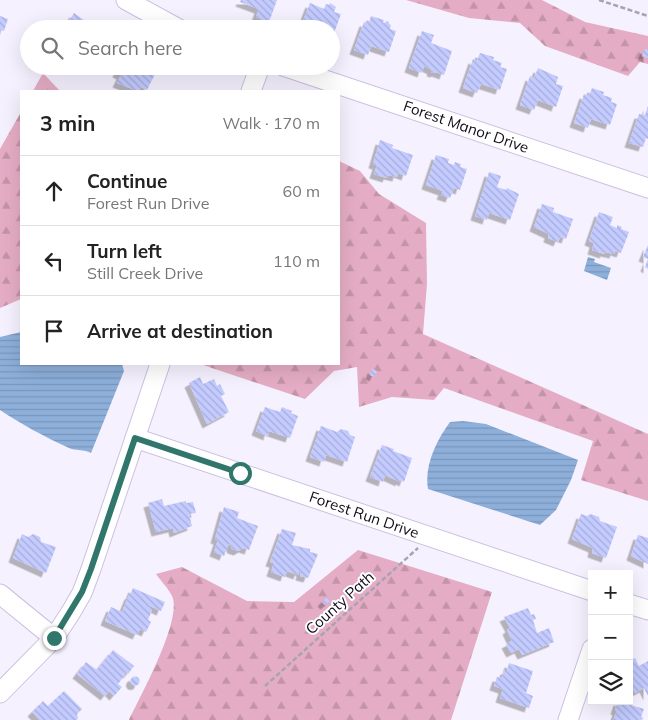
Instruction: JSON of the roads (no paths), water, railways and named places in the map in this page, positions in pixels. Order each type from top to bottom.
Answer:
[{"type":"street","points":[[126,0],[160,20]]},
{"type":"street","points":[[252,90],[257,75]]},
{"type":"street","name":"Forest Manor Drive","points":[[310,75],[648,188]]},
{"type":"street","points":[[0,693],[54,638],[82,592],[160,365]]},
{"type":"street","name":"Forest Run Drive","points":[[135,438],[588,590]]},
{"type":"street","points":[[0,594],[54,638]]},
{"type":"street","points":[[633,605],[648,610]]},
{"type":"street","points":[[568,720],[588,660]]},
{"type":"water","points":[[588,257],[595,259],[594,262],[611,268],[607,280],[584,271]]},
{"type":"water","points":[[20,332],[20,365],[122,365],[124,371],[91,453],[60,444],[0,410],[0,337]]},
{"type":"water","points":[[463,421],[486,424],[578,460],[571,480],[556,510],[540,525],[428,489],[427,480],[432,454],[440,437],[450,422]]}]
